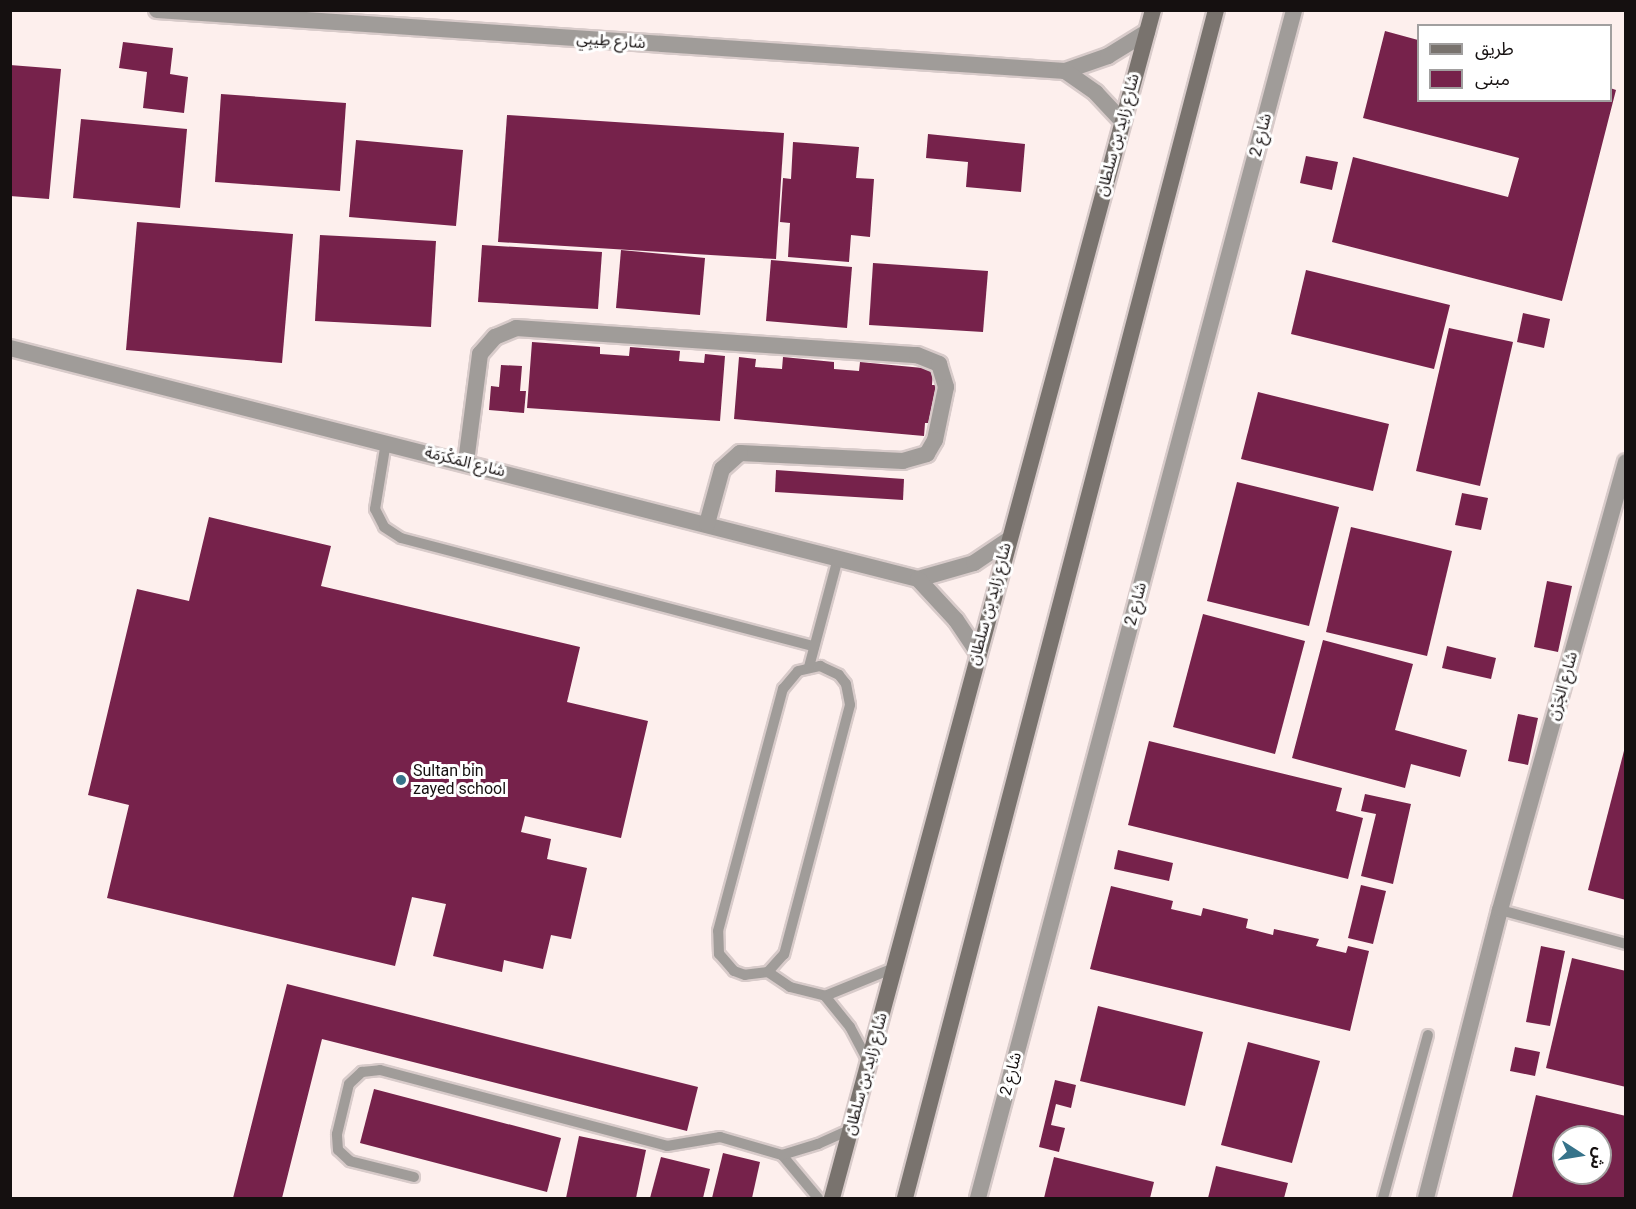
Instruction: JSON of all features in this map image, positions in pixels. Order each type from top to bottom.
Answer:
[{"type":"main road","name":"شارع زايد بن سلطان","points":[[832,1198],[977,651],[1152,10]]},
{"type":"main road","points":[[905,1198],[1216,10]]},
{"type":"street","name":"شارع طِيبِي","points":[[158,10],[1065,71],[1108,56],[1147,32]]},
{"type":"street","name":"شارع 2","points":[[978,1198],[1294,10]]},
{"type":"street","points":[[1065,71],[1096,93],[1122,122]]},
{"type":"street","points":[[466,462],[480,354],[495,337],[516,328],[917,355],[939,364],[946,387],[935,440],[927,454],[903,461],[741,453],[722,469],[707,524]]},
{"type":"street","name":"شارع المَكْرَمَة","points":[[10,348],[386,441],[918,579],[965,567],[1007,541]]},
{"type":"street","name":"شارع الجَرْن","points":[[1426,1198],[1500,910],[1626,462]]},
{"type":"street","points":[[918,579],[956,620],[977,651]]},
{"type":"lane","points":[[386,441],[375,510],[384,527],[401,538],[814,646]]},
{"type":"lane","points":[[809,667],[838,558]]},
{"type":"lane","points":[[820,666],[839,675],[846,684],[850,705],[784,954],[768,972],[757,976],[734,971],[719,954],[718,931],[783,689],[789,679],[809,667],[820,666]]},
{"type":"lane","points":[[1500,910],[1626,944]]},
{"type":"lane","points":[[768,972],[790,987],[825,996],[894,968]]},
{"type":"lane","points":[[825,996],[850,1027],[869,1062]]},
{"type":"lane","points":[[1383,1198],[1428,1035]]},
{"type":"lane","points":[[414,1177],[350,1161],[338,1150],[337,1134],[349,1084],[362,1072],[380,1070],[668,1146],[720,1137],[782,1155],[818,1144],[851,1128]]},
{"type":"lane","points":[[782,1155],[818,1198]]},
{"type":"building","points":[[1385,31],[1417,40],[1417,102],[1612,102],[1612,89],[1616,90],[1562,301],[1332,242],[1353,157],[1508,197],[1519,158],[1363,118]]},
{"type":"building","points":[[123,42],[173,48],[170,74],[188,77],[184,113],[143,108],[147,72],[119,68]]},
{"type":"building","points":[[10,65],[61,69],[49,199],[10,196]]},
{"type":"building","points":[[221,94],[346,103],[340,191],[215,182]]},
{"type":"building","points":[[507,115],[784,133],[776,259],[498,242]]},
{"type":"building","points":[[81,119],[187,129],[180,208],[73,198]]},
{"type":"building","points":[[928,134],[1025,144],[1021,192],[966,187],[968,162],[926,158]]},
{"type":"building","points":[[356,140],[463,150],[456,226],[349,217]]},
{"type":"building","points":[[793,142],[859,147],[856,178],[874,179],[870,237],[851,235],[849,262],[788,257],[790,223],[780,222],[783,178],[791,179]]},
{"type":"building","points":[[1306,156],[1338,162],[1332,190],[1300,183]]},
{"type":"building","points":[[137,222],[293,234],[282,363],[126,350]]},
{"type":"building","points":[[320,235],[436,241],[431,327],[315,321]]},
{"type":"building","points":[[482,245],[602,252],[598,309],[478,302]]},
{"type":"building","points":[[621,250],[705,258],[700,315],[616,308]]},
{"type":"building","points":[[771,260],[852,267],[847,328],[766,321]]},
{"type":"building","points":[[873,263],[988,271],[983,332],[869,325]]},
{"type":"building","points":[[1306,270],[1450,305],[1434,369],[1291,334]]},
{"type":"building","points":[[1523,313],[1550,319],[1544,348],[1517,342]]},
{"type":"building","points":[[1449,328],[1513,342],[1480,486],[1416,471]]},
{"type":"building","points":[[532,342],[600,347],[600,354],[629,356],[630,347],[680,351],[679,361],[704,363],[705,354],[725,356],[720,421],[527,408]]},
{"type":"building","points":[[739,357],[756,359],[755,367],[782,369],[783,357],[834,362],[834,369],[859,371],[860,362],[933,369],[932,385],[940,385],[935,423],[925,423],[924,436],[734,419]]},
{"type":"building","points":[[501,365],[522,366],[520,391],[526,391],[524,413],[489,410],[491,386],[499,387]]},
{"type":"building","points":[[1258,392],[1389,424],[1373,491],[1241,459]]},
{"type":"building","points":[[776,470],[904,479],[903,500],[775,492]]},
{"type":"building","points":[[1237,482],[1339,507],[1309,626],[1207,601]]},
{"type":"building","points":[[1462,493],[1488,498],[1481,530],[1455,525]]},
{"type":"building","name":"Sultan bin zayed school","points":[[209,517],[331,546],[321,586],[580,647],[567,702],[648,721],[621,838],[525,816],[521,832],[551,839],[547,859],[587,868],[571,939],[551,935],[543,969],[504,960],[502,972],[433,956],[446,904],[412,897],[395,966],[107,898],[129,805],[88,795],[137,589],[189,601]]},
{"type":"building","points":[[1351,527],[1452,551],[1427,656],[1326,632]]},
{"type":"building","points":[[1547,581],[1572,586],[1558,652],[1534,647]]},
{"type":"building","points":[[1203,614],[1305,641],[1275,754],[1173,727]]},
{"type":"building","points":[[1323,640],[1413,664],[1395,730],[1467,750],[1460,777],[1411,764],[1405,788],[1292,758]]},
{"type":"building","points":[[1447,646],[1496,658],[1491,679],[1442,668]]},
{"type":"building","points":[[1518,714],[1538,718],[1528,765],[1508,761]]},
{"type":"building","points":[[1149,741],[1342,788],[1336,811],[1363,818],[1348,879],[1128,825]]},
{"type":"building","points":[[1626,747],[1626,900],[1588,890]]},
{"type":"building","points":[[1365,794],[1411,804],[1393,884],[1361,876],[1376,814],[1361,811]]},
{"type":"building","points":[[1118,850],[1173,863],[1169,881],[1114,869]]},
{"type":"building","points":[[1361,885],[1386,891],[1373,944],[1348,938]]},
{"type":"building","points":[[1111,886],[1173,901],[1171,909],[1201,916],[1203,908],[1248,919],[1246,928],[1273,935],[1274,929],[1319,939],[1316,946],[1346,953],[1348,946],[1369,951],[1350,1031],[1090,969]]},
{"type":"building","points":[[1541,946],[1565,951],[1550,1026],[1526,1022]]},
{"type":"building","points":[[1572,958],[1626,971],[1626,1087],[1546,1068]]},
{"type":"building","points":[[287,984],[698,1087],[687,1131],[322,1039],[282,1198],[233,1198]]},
{"type":"building","points":[[1098,1006],[1203,1032],[1185,1106],[1080,1081]]},
{"type":"building","points":[[1248,1042],[1320,1061],[1292,1163],[1221,1145]]},
{"type":"building","points":[[1515,1047],[1540,1052],[1535,1076],[1510,1071]]},
{"type":"building","points":[[1055,1080],[1076,1085],[1071,1108],[1056,1104],[1051,1125],[1065,1128],[1059,1152],[1039,1147]]},
{"type":"building","points":[[374,1089],[561,1138],[547,1192],[360,1143]]},
{"type":"building","points":[[1536,1095],[1626,1116],[1626,1198],[1512,1198]]},
{"type":"building","points":[[579,1136],[646,1150],[636,1198],[566,1198]]},
{"type":"building","points":[[723,1153],[760,1162],[752,1198],[712,1198]]},
{"type":"building","points":[[661,1157],[710,1169],[703,1198],[650,1198]]},
{"type":"building","points":[[1054,1157],[1154,1182],[1150,1198],[1044,1198]]},
{"type":"building","points":[[1216,1166],[1288,1183],[1284,1198],[1208,1198]]},
{"type":"place","name":"Sultan bin zayed school","points":[[401,780]]}]
